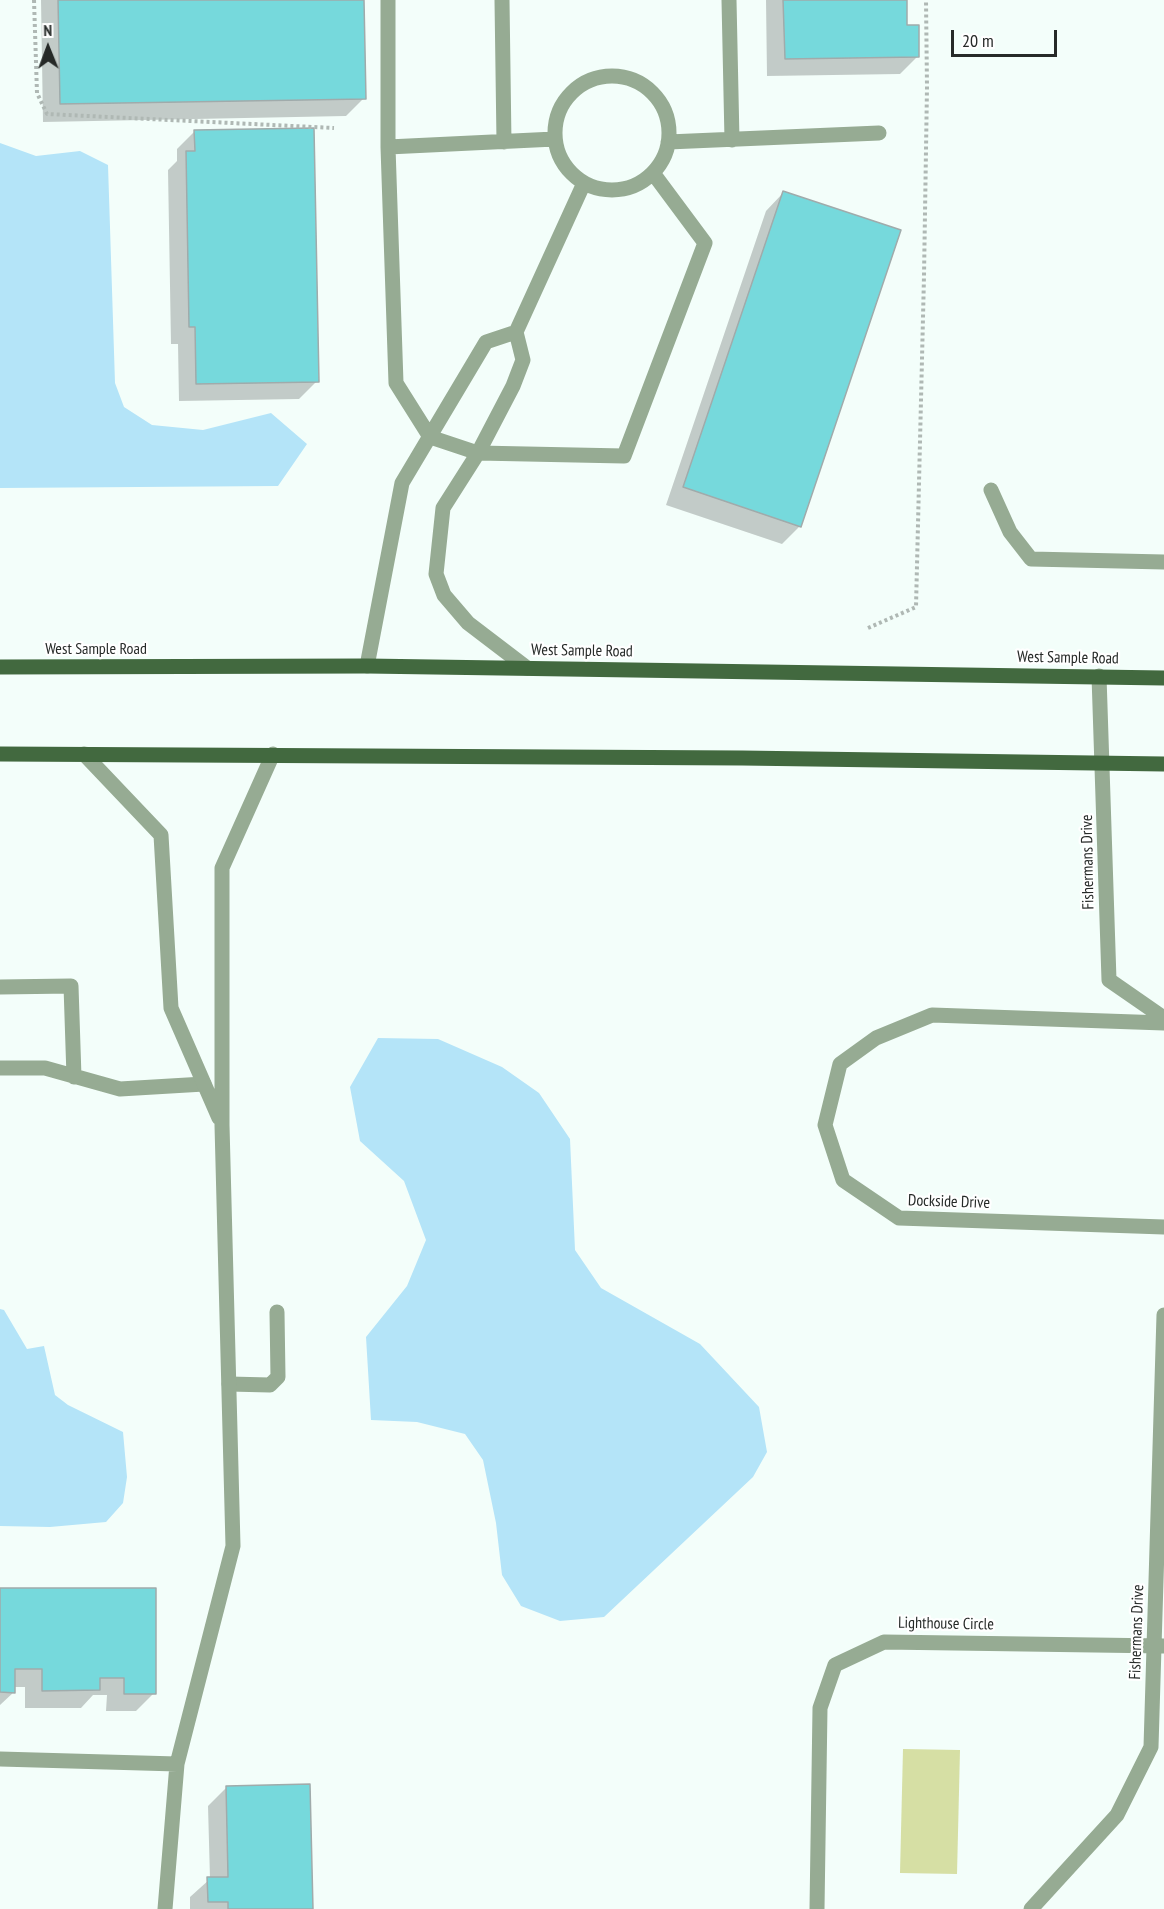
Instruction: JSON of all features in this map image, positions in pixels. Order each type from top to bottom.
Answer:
[{"type":"main road","name":"West Sample Road","points":[[0,667],[367,666],[1164,678]]},
{"type":"main road","points":[[0,754],[273,754],[1164,765]]},
{"type":"street","points":[[388,0],[388,147],[396,383],[430,436],[478,453],[624,456],[705,243],[653,173]]},
{"type":"street","points":[[502,0],[504,142]]},
{"type":"street","points":[[729,0],[732,140]]},
{"type":"street","points":[[610,76],[627,78],[644,86],[657,98],[666,113],[670,130],[668,142],[661,163],[653,173],[635,186],[618,190],[600,189],[584,183],[565,164],[555,138],[556,120],[564,103],[576,89],[592,80],[610,76]]},
{"type":"street","points":[[668,142],[879,133]]},
{"type":"street","points":[[388,147],[555,138]]},
{"type":"street","points":[[527,668],[468,623],[444,595],[436,574],[443,508],[478,453],[513,386],[522,360],[516,332],[584,183]]},
{"type":"street","points":[[367,666],[402,483],[486,342],[516,332]]},
{"type":"street","points":[[991,490],[1010,532],[1031,559],[1164,562]]},
{"type":"street","name":"Fishermans Drive","points":[[1100,676],[1108,980],[1164,1018]]},
{"type":"street","points":[[84,754],[161,834],[171,1008],[222,1125]]},
{"type":"street","points":[[165,1909],[177,1764],[232,1546],[222,1125],[222,868],[273,754]]},
{"type":"street","points":[[0,987],[71,986],[74,1077]]},
{"type":"street","name":"Dockside Drive","points":[[1164,1023],[932,1015],[876,1038],[840,1064],[825,1125],[843,1180],[899,1218],[1164,1227]]},
{"type":"street","points":[[0,1068],[45,1068],[120,1089],[204,1084]]},
{"type":"street","points":[[229,1384],[270,1384],[278,1377],[277,1312]]},
{"type":"street","name":"Fishermans Drive","points":[[1031,1909],[1117,1815],[1151,1747],[1160,1645],[1164,1316]]},
{"type":"street","name":"Lighthouse Circle","points":[[817,1909],[820,1708],[835,1665],[884,1642],[1160,1645]]},
{"type":"street","points":[[0,1759],[177,1764]]},
{"type":"path","points":[[34,0],[37,93],[47,114],[334,128]]},
{"type":"path","points":[[868,628],[916,607],[925,243],[927,0]]},
{"type":"green space","points":[[903,1749],[960,1750],[957,1874],[900,1873]]},
{"type":"water","points":[[0,143],[36,156],[80,151],[108,165],[115,383],[124,407],[152,425],[203,430],[271,413],[307,444],[278,486],[0,488]]},
{"type":"water","points":[[378,1038],[438,1039],[502,1067],[539,1093],[570,1139],[575,1250],[601,1288],[700,1344],[759,1407],[767,1452],[753,1477],[604,1617],[560,1621],[521,1606],[502,1575],[496,1523],[483,1460],[465,1434],[417,1422],[371,1420],[366,1337],[407,1286],[426,1240],[404,1181],[360,1141],[350,1087]]},
{"type":"water","points":[[0,1309],[4,1310],[27,1349],[44,1346],[55,1395],[68,1405],[123,1432],[127,1477],[123,1503],[106,1522],[50,1527],[0,1526]]},
{"type":"building","points":[[58,0],[364,0],[366,99],[60,104]]},
{"type":"building","points":[[783,0],[907,0],[907,25],[919,25],[919,57],[785,59]]},
{"type":"building","points":[[314,128],[319,382],[196,384],[195,327],[189,327],[186,151],[195,151],[194,130]]},
{"type":"building","points":[[783,191],[901,230],[801,527],[683,487]]},
{"type":"building","points":[[0,1588],[156,1588],[156,1694],[124,1694],[124,1678],[100,1678],[100,1690],[42,1691],[42,1669],[15,1669],[15,1693],[0,1692]]},
{"type":"building","points":[[310,1784],[313,1909],[228,1909],[228,1902],[208,1902],[207,1877],[228,1877],[226,1786]]}]
